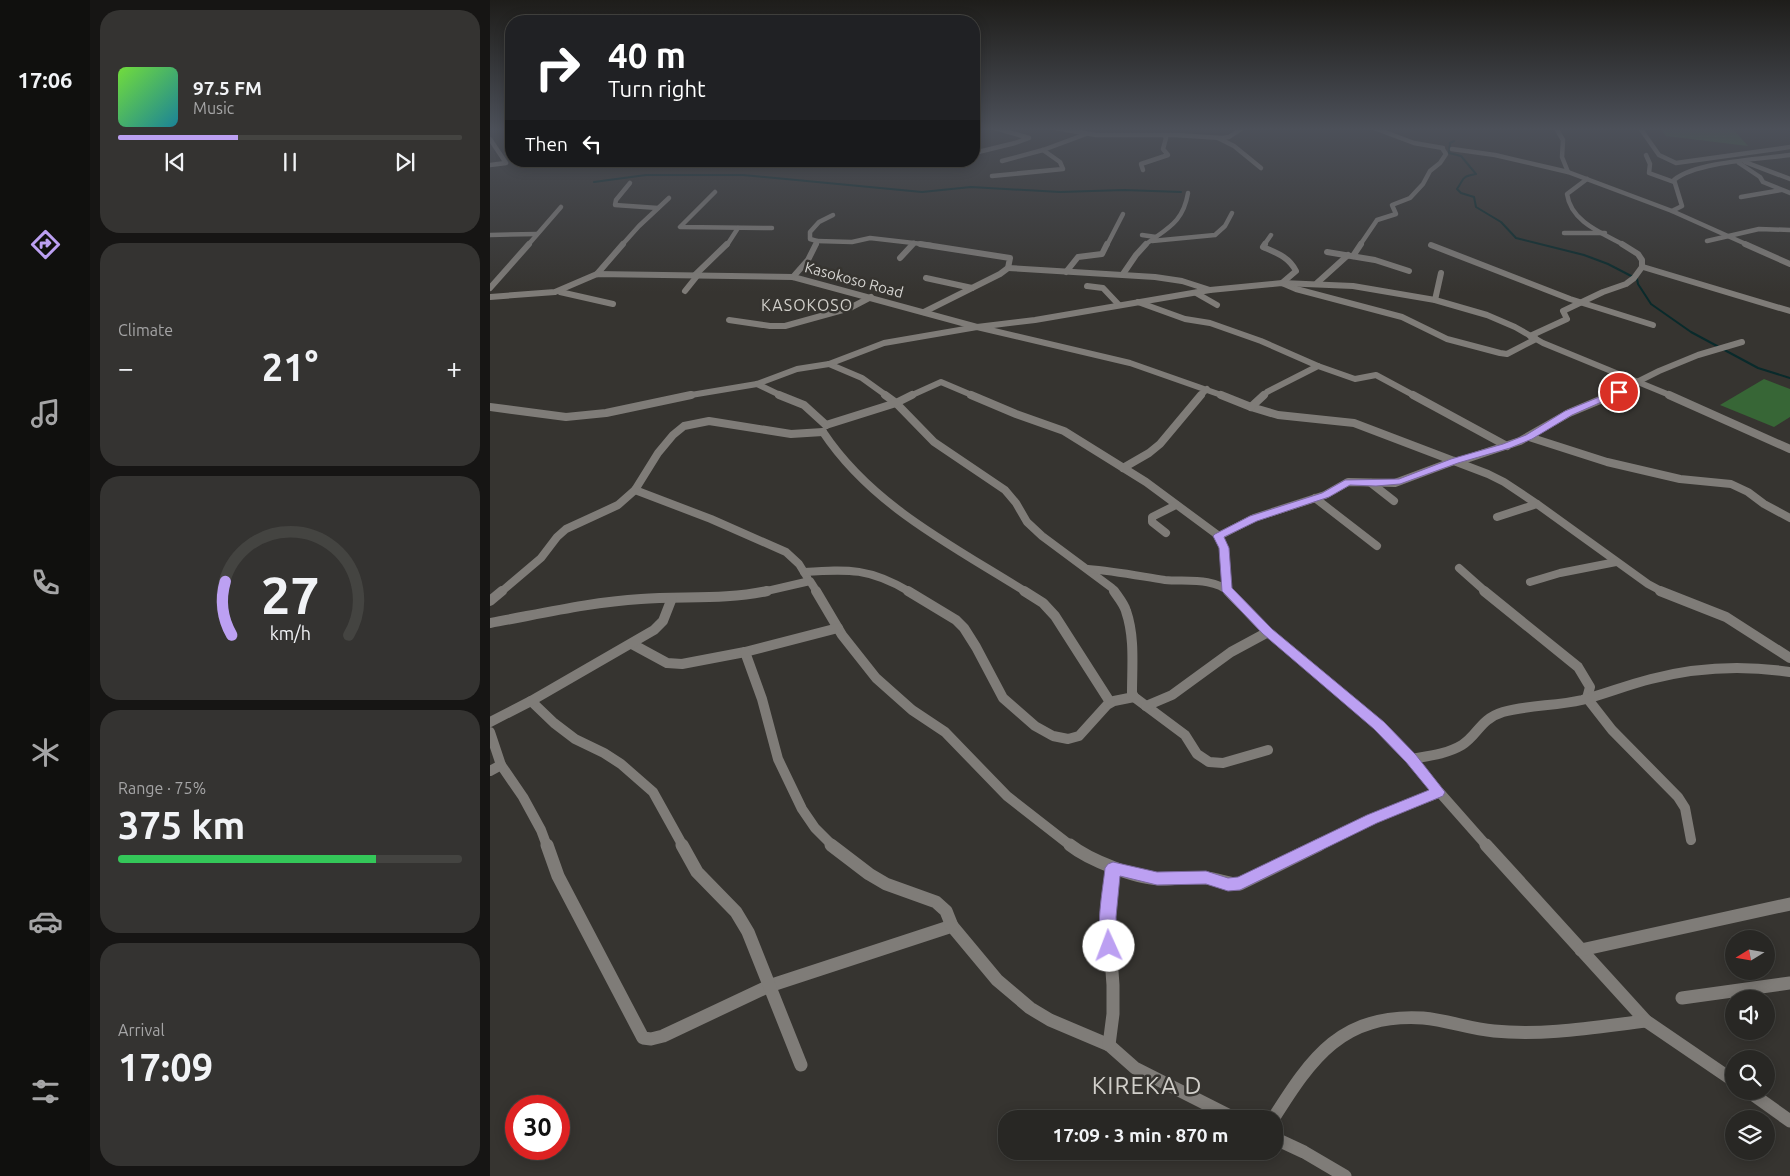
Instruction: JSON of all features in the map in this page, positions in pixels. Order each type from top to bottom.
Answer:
[{"type":"street","points":[[630,183],[616,200],[615,205],[658,208]]},
{"type":"street","points":[[1317,283],[1351,255],[1376,220],[1396,214],[1392,205],[1410,198],[1424,183]]},
{"type":"street","points":[[1282,283],[1310,294],[1402,317],[1447,339],[1507,354],[1567,319],[1563,311],[1606,291],[1627,285],[1636,278],[1643,267],[1642,258],[1638,254],[1578,218],[1567,200],[1567,194],[1582,183]]},
{"type":"street","points":[[1597,183],[1672,211],[1790,264]]},
{"type":"street","points":[[1672,211],[1682,206],[1682,198],[1675,183]]},
{"type":"street","points":[[1765,183],[1790,194]]},
{"type":"street","points":[[1741,197],[1781,190]]},
{"type":"street","points":[[715,192],[680,227],[772,228]]},
{"type":"street","points":[[1124,274],[1141,248],[1182,217],[1188,193]]},
{"type":"street","points":[[597,274],[669,198]]},
{"type":"street","points":[[490,288],[561,206]]},
{"type":"street","points":[[1150,242],[1202,238],[1218,234],[1232,213]]},
{"type":"street","points":[[833,214],[819,222],[810,232],[810,239],[852,242],[868,238],[914,242],[1008,256],[1011,260],[1008,268],[993,278],[924,312]]},
{"type":"street","points":[[1066,272],[1078,256],[1102,254],[1123,214]]},
{"type":"street","points":[[1707,240],[1755,231],[1764,227],[1779,227],[1790,230]]},
{"type":"street","points":[[685,291],[695,276],[724,249],[738,228]]},
{"type":"street","points":[[490,236],[537,234]]},
{"type":"street","points":[[1564,234],[1605,234]]},
{"type":"street","points":[[1272,235],[1263,247],[1286,256],[1296,271],[1282,283]]},
{"type":"street","points":[[1142,236],[1156,237]]},
{"type":"street","points":[[1202,238],[1220,241]]},
{"type":"street","points":[[793,277],[812,256],[817,241]]},
{"type":"street","points":[[900,258],[914,242]]},
{"type":"street","points":[[1431,245],[1581,302],[1653,326]]},
{"type":"street","points":[[1327,252],[1375,260],[1409,271]]},
{"type":"street","points":[[1643,267],[1790,311]]},
{"type":"street","points":[[1008,268],[1161,277],[1210,290],[1282,283],[1317,283],[1354,286],[1435,300],[1487,315],[1533,338],[1712,412],[1790,449]]},
{"type":"street","points":[[1435,300],[1439,290],[1441,273]]},
{"type":"street","name":"Kasokoso Road","points":[[490,297],[555,292],[597,274],[793,277],[977,327],[1035,320],[1210,290]]},
{"type":"street","points":[[926,278],[972,288]]},
{"type":"street","points":[[1087,286],[1099,286],[1106,290],[1119,305]]},
{"type":"street","points":[[555,292],[613,304]]},
{"type":"street","points":[[1196,293],[1217,305]]},
{"type":"street","points":[[729,320],[770,326],[785,326],[850,308],[871,297]]},
{"type":"street","points":[[1138,302],[1184,319],[1210,323],[1261,341],[1318,366],[1355,379],[1376,375],[1506,446]]},
{"type":"street","points":[[490,407],[540,414],[584,416],[757,384],[797,368],[829,364],[884,343],[977,327],[1032,342],[1124,361],[1207,389],[1251,407],[1291,418],[1354,423],[1456,462],[1504,482],[1648,584],[1668,595],[1726,617],[1790,658]]},
{"type":"street","points":[[1218,536],[1254,518],[1315,498],[1348,482],[1400,481],[1506,446],[1529,437],[1568,413],[1619,392],[1636,381],[1698,354],[1742,342]]},
{"type":"street","points":[[829,364],[862,378],[896,403],[934,442],[1005,490],[1036,532],[1112,588],[1126,609],[1132,643],[1132,693],[1134,697],[1185,735],[1197,754],[1208,762],[1222,763],[1268,750]]},
{"type":"street","points":[[1251,407],[1267,392],[1318,366]]},
{"type":"street","points":[[490,601],[541,558],[557,537],[566,529],[602,514],[635,490],[658,453],[673,434],[692,423],[709,421],[791,434],[824,428],[896,403],[941,382],[1064,431],[1146,482],[1218,536],[1224,548],[1226,588]]},
{"type":"street","points":[[757,384],[804,405],[824,428],[846,465],[890,505],[1043,603],[1056,615],[1082,661],[1110,702]]},
{"type":"street","points":[[1123,468],[1152,451],[1161,443],[1187,410],[1207,389]]},
{"type":"street","points":[[1529,437],[1607,462],[1680,479],[1731,484],[1748,492],[1764,504],[1790,518]]},
{"type":"street","points":[[1371,483],[1394,502]]},
{"type":"street","points":[[635,490],[696,512],[786,552],[793,557],[838,628],[876,678],[906,705],[945,732],[1007,796],[1081,854],[1113,868],[1157,879],[1206,878],[1228,884],[1240,884],[1372,819],[1438,792]]},
{"type":"street","points":[[1315,498],[1378,546]]},
{"type":"street","points":[[1497,518],[1537,504]]},
{"type":"street","points":[[1166,533],[1152,522],[1152,517],[1176,505]]},
{"type":"street","points":[[1530,582],[1616,562]]},
{"type":"street","points":[[1459,568],[1499,604],[1578,667],[1590,687],[1588,698],[1612,730],[1678,797],[1685,808],[1690,840]]},
{"type":"street","points":[[490,623],[596,603],[745,596],[807,577],[843,569],[866,572],[884,579],[956,620],[966,628],[973,638],[982,661],[1003,698],[1023,717],[1045,733],[1056,738],[1064,740],[1076,738],[1110,702],[1134,697]]},
{"type":"street","points":[[1088,569],[1130,573],[1166,580],[1205,582],[1226,588],[1268,632],[1363,711],[1411,759],[1438,792],[1646,1021],[1725,1075]]},
{"type":"street","points":[[490,722],[531,701],[654,630],[663,621],[672,598]]},
{"type":"street","points":[[632,644],[663,661],[673,664],[745,652],[838,628]]},
{"type":"street","points":[[1146,706],[1178,692],[1231,652],[1268,632]]},
{"type":"street","points":[[745,652],[762,699],[778,759],[802,809],[814,828],[826,841],[869,874],[886,884],[936,902],[946,911],[952,926],[997,980],[1030,1008],[1050,1020],[1109,1045],[1136,1068],[1218,1110]]},
{"type":"street","points":[[1411,759],[1460,746],[1468,741],[1477,727],[1502,712],[1588,698],[1680,672],[1743,668],[1790,672]]},
{"type":"street","points":[[531,701],[554,723],[576,739],[621,764],[653,792],[697,872],[741,920],[748,932],[801,1065]]},
{"type":"street","points":[[490,732],[496,768],[520,791],[537,821],[558,876],[644,1038],[651,1039],[663,1036],[769,986],[952,926]]},
{"type":"street","points":[[1109,1045],[1113,1014],[1113,985],[1108,917],[1113,868]]},
{"type":"street","points":[[1581,950],[1790,904]]},
{"type":"street","points":[[1682,998],[1790,982]]},
{"type":"street","points":[[1279,1110],[1289,1092],[1320,1053],[1336,1038],[1354,1027],[1369,1022],[1390,1018],[1425,1018],[1474,1028],[1513,1031],[1600,1026],[1646,1021]]},
{"type":"street","points":[[1761,1100],[1790,1121]]},
{"type":"street","points":[[1283,1142],[1345,1176]]},
{"type":"green space","points":[[1764,379],[1790,389],[1790,417],[1774,427],[1720,405]]},
{"type":"waterway","points":[[826,183],[922,192],[971,187],[1060,192],[1124,190],[1181,192]]},
{"type":"waterway","points":[[1460,183],[1457,189],[1461,193],[1474,197],[1476,207],[1501,222],[1516,238],[1584,255],[1608,264],[1637,279],[1638,284],[1651,304],[1691,332],[1758,368],[1790,378]]},
{"type":"district","name":"KASOKOSO","points":[[807,305]]},
{"type":"district","name":"KIREKA D","points":[[1147,1086]]},
{"type":"route","points":[[1109,946],[1108,917],[1113,868],[1157,879],[1212,878],[1223,883],[1240,884],[1372,819],[1438,792],[1411,759],[1379,726],[1351,700],[1268,632],[1226,588],[1224,548],[1218,536],[1254,518],[1326,495],[1348,482],[1389,483],[1400,481],[1454,461],[1457,462],[1506,446],[1529,437],[1568,413],[1619,392]]}]
